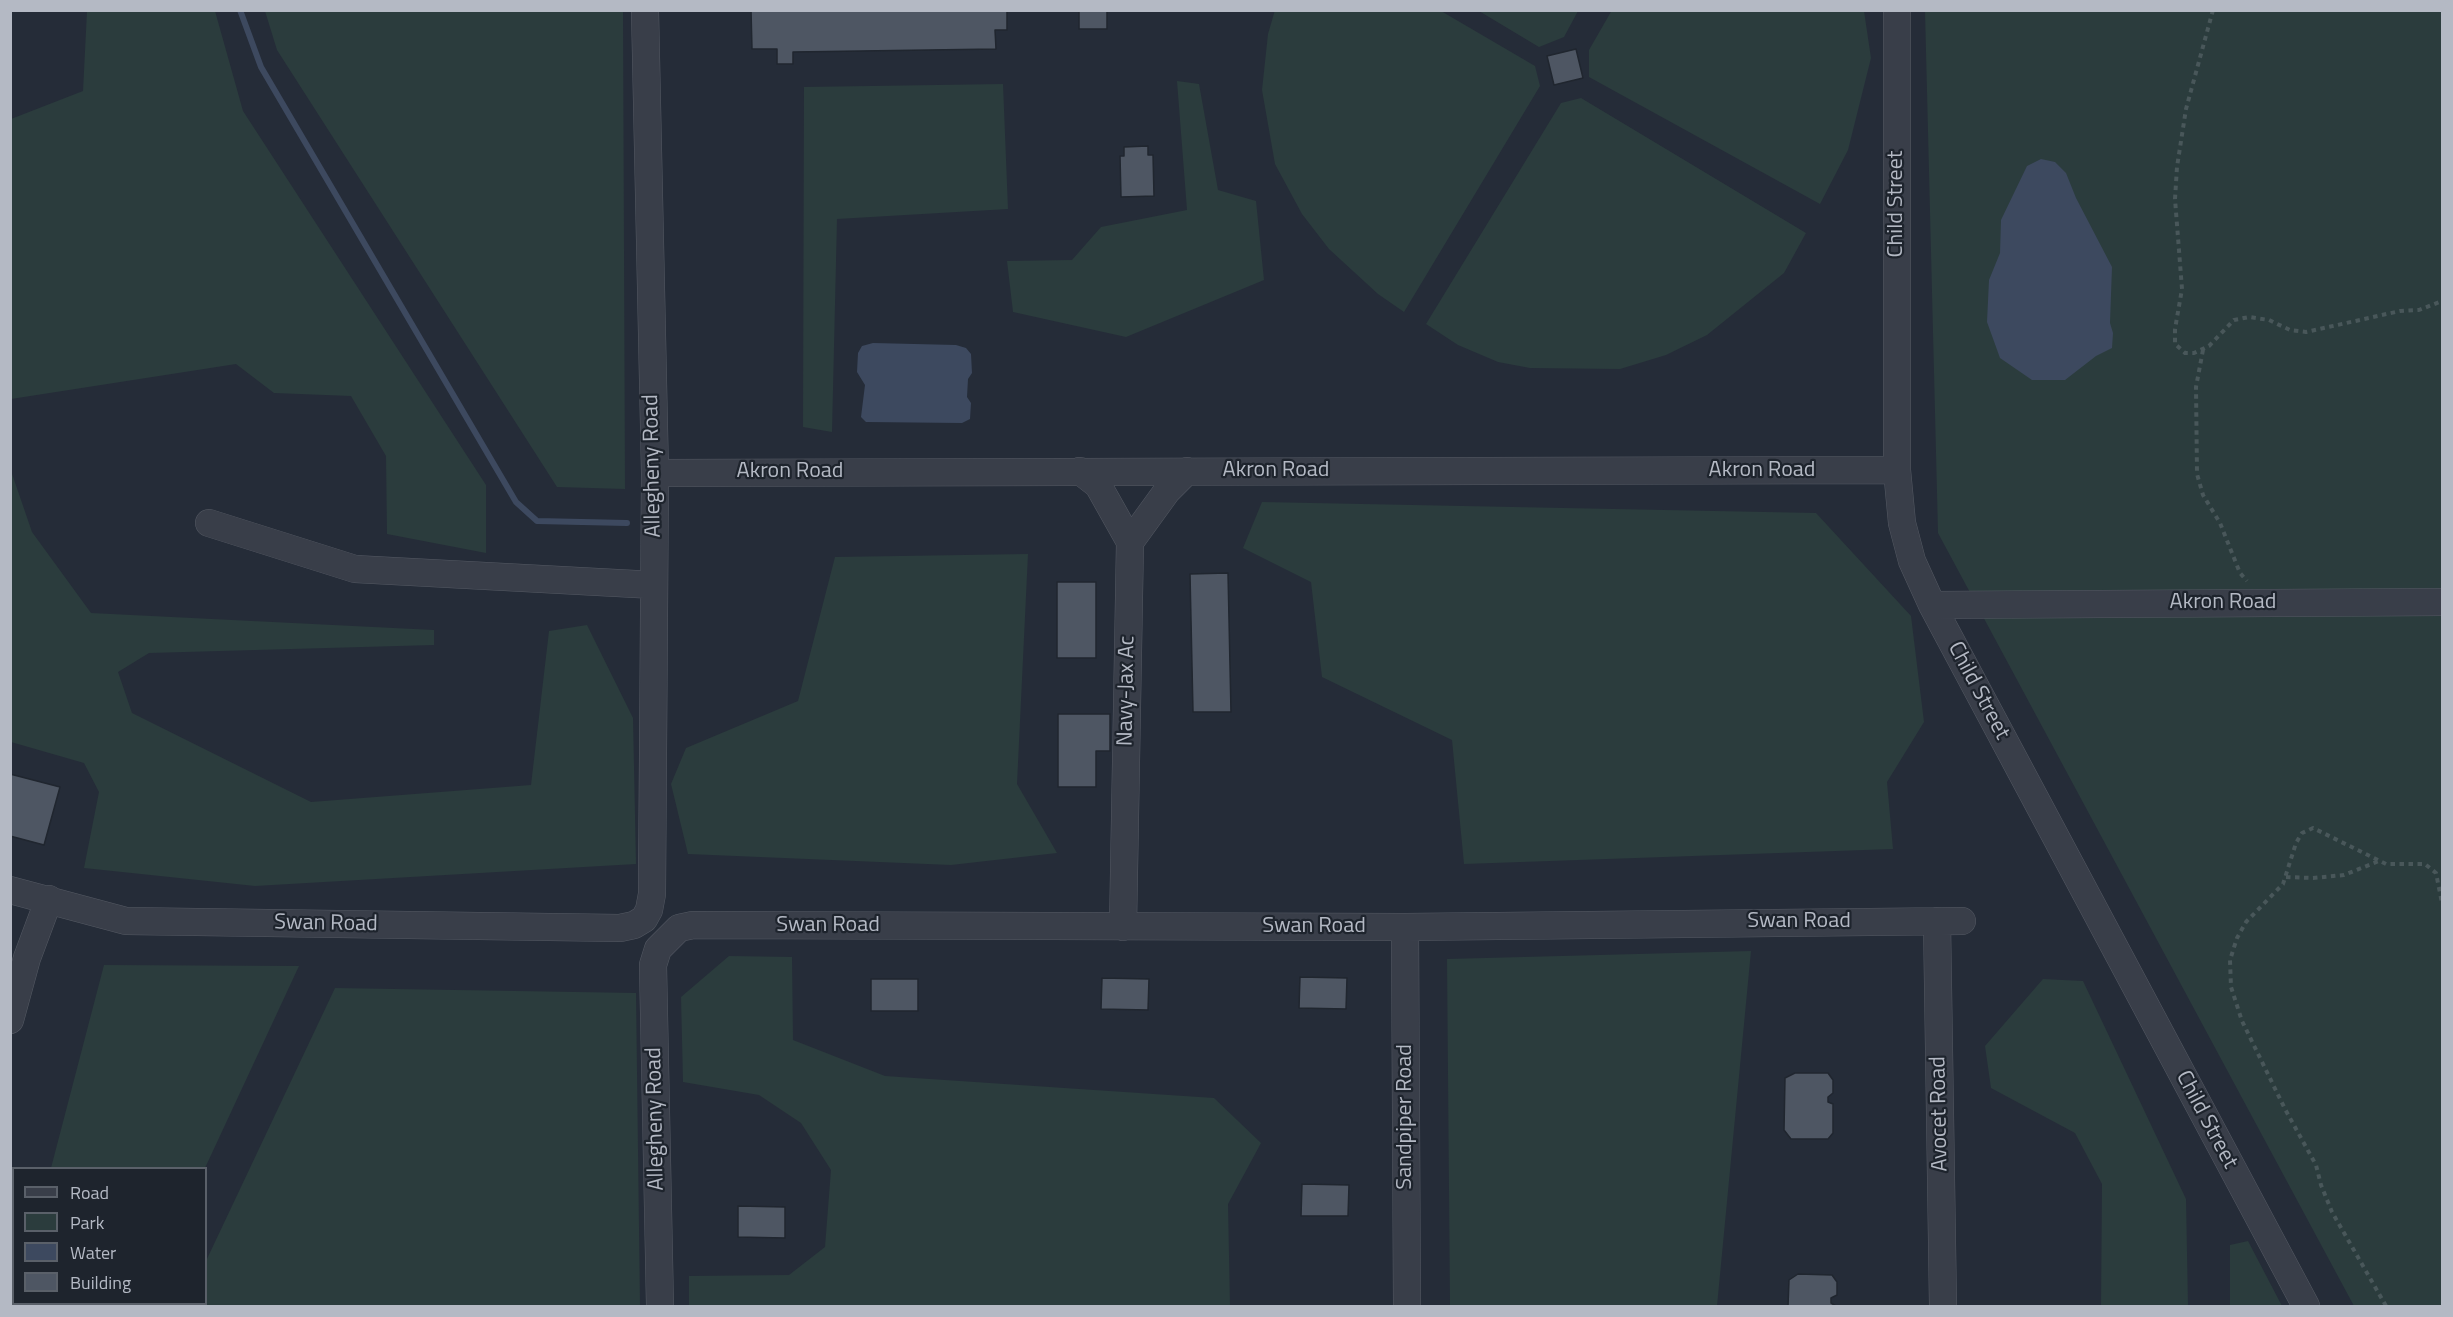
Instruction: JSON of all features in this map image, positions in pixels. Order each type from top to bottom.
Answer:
[{"type":"street","name":"Allegheny Road","points":[[644,919],[649,910],[652,894],[655,473],[645,10]]},
{"type":"street","name":"Child Street","points":[[1897,10],[1897,470],[1902,523],[1910,552],[1932,605],[2306,1306]]},
{"type":"street","name":"Akron Road","points":[[655,473],[1897,470]]},
{"type":"street","points":[[1080,471],[1098,485],[1130,542],[1167,491],[1187,471]]},
{"type":"street","points":[[209,523],[355,569],[654,585]]},
{"type":"street","name":"Navy-Jax Ac","points":[[1123,927],[1130,542]]},
{"type":"street","name":"Akron Road","points":[[1932,605],[2442,602]]},
{"type":"street","name":"Swan Road","points":[[10,890],[126,921],[620,928],[634,925],[644,919]]},
{"type":"street","points":[[10,1020],[27,958],[49,899]]},
{"type":"street","name":"Swan Road","points":[[669,937],[679,928],[693,926],[1405,927],[1949,921]]},
{"type":"street","name":"Avocet Road","points":[[1943,1306],[1949,921]]},
{"type":"street","name":"Sandpiper Road","points":[[1405,927],[1407,1306]]},
{"type":"street","name":"Allegheny Road","points":[[660,1306],[653,965],[658,948],[669,937]]},
{"type":"path","points":[[2213,10],[2186,109],[2177,167],[2175,199],[2182,280],[2175,344],[2185,352],[2194,353],[2209,346],[2234,320],[2249,317],[2269,320],[2290,330],[2306,332],[2400,311],[2419,310],[2442,301]]},
{"type":"path","points":[[2204,349],[2196,387],[2197,474],[2203,495],[2220,523],[2240,573],[2252,587]]},
{"type":"path","points":[[2386,1306],[2332,1212],[2316,1165],[2242,1021],[2231,987],[2230,960],[2246,922],[2283,884],[2296,843],[2302,833],[2313,828],[2386,864],[2425,864],[2436,873],[2442,903]]},
{"type":"path","points":[[2286,877],[2313,878],[2344,875],[2379,861]]},
{"type":"green space","points":[[1275,10],[1441,11],[1535,66],[1540,86],[1404,312],[1378,294],[1329,249],[1302,214],[1275,164],[1262,90],[1268,34]]},
{"type":"green space","points":[[1612,10],[1864,11],[1871,58],[1848,150],[1820,204],[1589,77],[1589,50]]},
{"type":"green space","points":[[87,11],[215,11],[243,111],[486,485],[486,553],[387,534],[386,456],[351,396],[274,393],[236,364],[11,399],[11,119],[83,91]]},
{"type":"green space","points":[[265,11],[623,11],[625,489],[557,487],[277,50]]},
{"type":"green space","points":[[1479,11],[1578,11],[1564,37],[1539,47]]},
{"type":"green space","points":[[1925,11],[2442,11],[2442,1306],[2354,1306],[1938,533]]},
{"type":"green space","points":[[1177,81],[1199,84],[1218,190],[1256,201],[1264,280],[1126,337],[1013,312],[1007,261],[1072,260],[1101,227],[1187,210]]},
{"type":"green space","points":[[1003,84],[1008,209],[837,219],[832,432],[803,427],[804,87]]},
{"type":"green space","points":[[1581,98],[1806,233],[1784,273],[1707,335],[1666,355],[1620,369],[1530,368],[1498,362],[1458,345],[1426,324],[1561,103]]},
{"type":"green space","points":[[10,468],[32,532],[91,613],[434,630],[434,645],[149,653],[118,672],[132,713],[311,802],[531,785],[549,631],[587,625],[633,718],[636,864],[255,886],[84,868],[99,792],[84,763],[11,742]]},
{"type":"green space","points":[[1262,502],[1816,513],[1911,616],[1924,722],[1887,782],[1893,849],[1464,864],[1452,740],[1322,677],[1311,582],[1243,548]]},
{"type":"green space","points":[[1028,554],[1017,784],[1057,853],[951,865],[688,854],[671,784],[686,748],[798,701],[835,557]]},
{"type":"green space","points":[[1751,951],[1717,1306],[1450,1306],[1447,959]]},
{"type":"green space","points":[[729,956],[792,957],[793,1040],[885,1076],[1214,1098],[1261,1143],[1228,1204],[1230,1306],[689,1306],[689,1276],[789,1275],[825,1247],[831,1170],[801,1123],[759,1095],[683,1082],[681,997]]},
{"type":"green space","points":[[104,965],[299,966],[205,1167],[51,1167]]},
{"type":"green space","points":[[2043,979],[2083,981],[2186,1199],[2188,1306],[2101,1306],[2102,1184],[2075,1133],[1991,1088],[1985,1046]]},
{"type":"green space","points":[[335,988],[636,993],[640,1306],[184,1306],[207,1305],[207,1259]]},
{"type":"green space","points":[[2248,1241],[2282,1306],[2230,1306],[2230,1245]]},
{"type":"green space","points":[[15,1305],[142,1305],[141,1306]]},
{"type":"water","points":[[2041,159],[2055,162],[2066,173],[2076,198],[2112,267],[2110,323],[2113,333],[2112,348],[2096,356],[2065,380],[2032,380],[2000,358],[1987,322],[1989,280],[2000,253],[2001,220],[2027,166]]},
{"type":"water","points":[[873,343],[956,345],[966,348],[971,354],[972,373],[968,379],[967,397],[971,403],[970,419],[962,423],[866,422],[861,417],[865,385],[857,372],[858,353],[862,346]]},
{"type":"building","points":[[751,10],[1007,10],[1007,30],[995,30],[996,49],[793,52],[793,64],[777,64],[777,49],[752,49]]},
{"type":"building","points":[[1079,10],[1107,10],[1107,29],[1079,29]]},
{"type":"building","points":[[1576,49],[1583,78],[1554,85],[1547,56]]},
{"type":"building","points":[[1148,146],[1148,155],[1153,155],[1154,196],[1121,197],[1120,156],[1124,156],[1124,147]]},
{"type":"building","points":[[1228,573],[1231,712],[1193,712],[1190,574]]},
{"type":"building","points":[[1057,582],[1096,582],[1096,658],[1057,658]]},
{"type":"building","points":[[1058,714],[1110,714],[1110,751],[1096,751],[1096,787],[1058,787]]},
{"type":"building","points":[[10,774],[60,787],[44,845],[10,836]]},
{"type":"building","points":[[1300,977],[1347,978],[1346,1009],[1299,1008]]},
{"type":"building","points":[[1102,978],[1149,979],[1148,1010],[1101,1009]]},
{"type":"building","points":[[871,979],[918,979],[918,1011],[871,1011]]},
{"type":"building","points":[[1795,1073],[1828,1073],[1833,1080],[1833,1093],[1828,1097],[1828,1102],[1833,1104],[1833,1133],[1828,1139],[1791,1139],[1784,1130],[1785,1078]]},
{"type":"building","points":[[1302,1184],[1349,1185],[1348,1216],[1301,1216]]},
{"type":"building","points":[[738,1206],[785,1207],[785,1238],[738,1237]]},
{"type":"building","points":[[1798,1274],[1832,1275],[1837,1282],[1837,1295],[1831,1298],[1831,1303],[1836,1306],[1788,1306],[1789,1280]]},
{"type":"waterway","points":[[240,10],[261,67],[516,502],[537,521],[627,523]]}]
